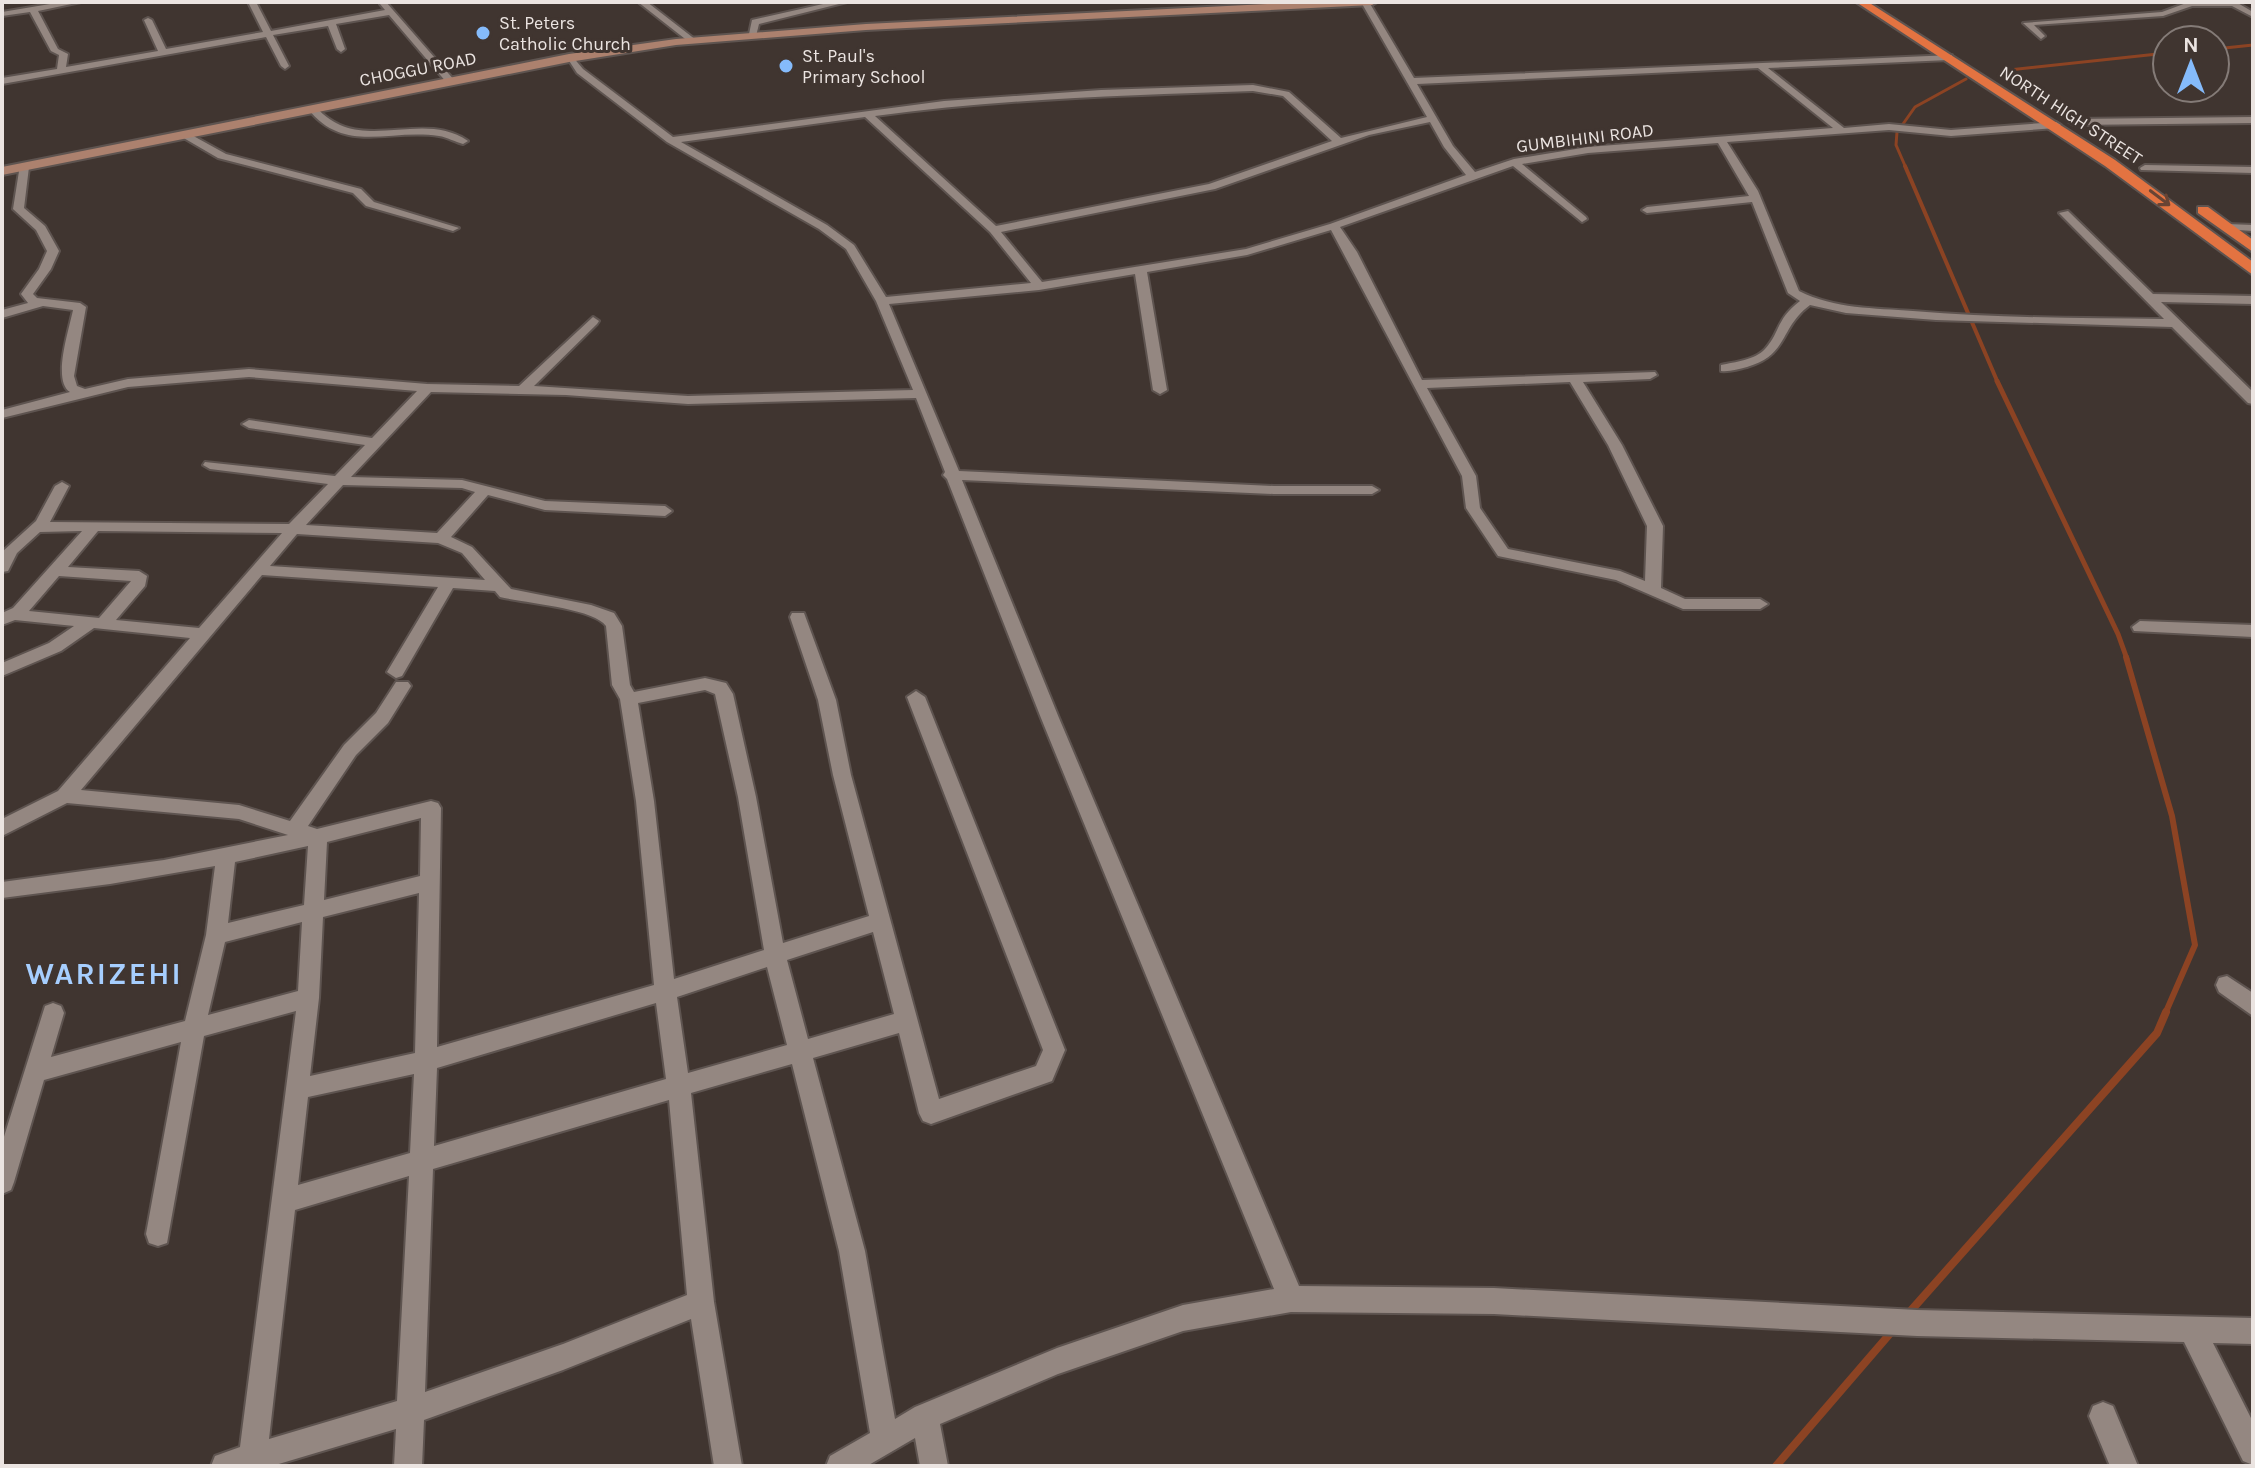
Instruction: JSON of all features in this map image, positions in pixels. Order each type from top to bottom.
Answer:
[{"type":"highway","name":"NORTH HIGH STREET","points":[[1861,2],[2056,125],[2155,193],[2253,270]]},
{"type":"highway","name":"NORTH HIGH STREET","points":[[1876,2],[2074,122],[2169,185]]},
{"type":"highway","points":[[2192,202],[2253,247]]},
{"type":"main road","name":"CHOGGU ROAD","points":[[2,171],[569,58],[692,40],[753,34],[1372,2]]},
{"type":"street","points":[[2,14],[77,2]]},
{"type":"street","points":[[252,2],[271,33],[285,66]]},
{"type":"street","points":[[382,2],[450,81]]},
{"type":"street","points":[[642,2],[692,40]]},
{"type":"street","points":[[753,34],[755,22],[763,19],[843,2]]},
{"type":"street","points":[[1365,2],[1432,119],[1472,176]]},
{"type":"street","points":[[2041,36],[2027,23],[2163,14],[2191,4],[2232,3],[2253,15]]},
{"type":"street","points":[[33,9],[55,51],[64,54],[61,70]]},
{"type":"street","points":[[2,81],[390,12]]},
{"type":"street","points":[[148,20],[163,52]]},
{"type":"street","points":[[331,22],[341,49]]},
{"type":"street","points":[[1413,81],[1949,57]]},
{"type":"street","points":[[569,58],[580,71],[671,140],[823,227],[850,247],[882,301],[921,394],[950,475],[1291,1299]]},
{"type":"street","points":[[1759,65],[1841,130]]},
{"type":"street","points":[[671,140],[866,113],[1101,93],[1270,89],[1286,94],[1340,143]]},
{"type":"street","points":[[313,109],[320,120],[337,128],[375,134],[440,133],[463,141]]},
{"type":"street","points":[[866,113],[994,230],[1039,286]]},
{"type":"street","points":[[994,230],[1211,187],[1340,143],[1432,119]]},
{"type":"street","points":[[2074,122],[2253,120]]},
{"type":"street","name":"GUMBIHINI ROAD","points":[[882,301],[1039,286],[1141,272],[1247,252],[1334,226],[1514,162],[1588,150],[1889,127],[1951,133],[2056,125]]},
{"type":"street","points":[[185,135],[222,156],[357,191],[370,204],[453,228]]},
{"type":"street","points":[[1720,139],[1756,198],[1794,293],[1807,301],[1851,310],[1958,319],[2174,323]]},
{"type":"street","points":[[2133,160],[2253,170]]},
{"type":"street","points":[[1514,162],[1582,219]]},
{"type":"street","points":[[24,167],[18,209],[41,228],[53,251],[45,269],[27,294],[33,301],[80,307],[67,376],[71,388],[84,393]]},
{"type":"street","points":[[1647,210],[1756,198]]},
{"type":"street","points":[[2064,213],[2253,400]]},
{"type":"street","points":[[1334,226],[1351,252],[1469,476],[1473,508],[1503,553],[1620,576],[1683,604],[1760,604]]},
{"type":"street","points":[[2227,227],[2253,228]]},
{"type":"street","points":[[1141,272],[1160,390]]},
{"type":"street","points":[[2148,298],[2253,300]]},
{"type":"street","points":[[1726,368],[1754,360],[1773,349],[1782,323],[1807,301]]},
{"type":"street","points":[[2,314],[44,302]]},
{"type":"street","points":[[523,390],[593,321]]},
{"type":"street","points":[[2,414],[128,383],[249,373],[427,388],[523,390],[688,400],[921,394]]},
{"type":"street","points":[[1418,384],[1650,375]]},
{"type":"street","points":[[1574,378],[1615,445],[1655,526],[1653,591]]},
{"type":"street","points":[[2,828],[65,796],[294,528],[427,388]]},
{"type":"street","points":[[249,424],[376,443]]},
{"type":"street","points":[[210,465],[341,481],[447,483],[545,505],[665,511]]},
{"type":"street","points":[[950,475],[1274,490],[1372,490]]},
{"type":"street","points":[[2,567],[11,550],[38,525],[62,486]]},
{"type":"street","points":[[441,538],[484,490]]},
{"type":"street","points":[[38,525],[48,529],[294,528],[441,538],[467,550],[496,586],[506,593],[591,610],[608,617],[614,626],[621,685],[629,699],[645,801],[701,1302],[728,1466]]},
{"type":"street","points":[[9,617],[93,528]]},
{"type":"street","points":[[259,570],[496,586]]},
{"type":"street","points":[[2,670],[97,624],[139,582],[139,576],[55,571]]},
{"type":"street","points":[[295,829],[350,750],[382,718],[448,583]]},
{"type":"street","points":[[9,617],[203,634]]},
{"type":"street","points":[[798,617],[827,700],[879,921],[931,1113],[1044,1074],[1054,1050],[916,697]]},
{"type":"street","points":[[2140,627],[2253,631]]},
{"type":"street","points":[[629,699],[705,684],[720,687],[724,694],[775,955],[852,1251],[885,1440]]},
{"type":"street","points":[[65,796],[239,812],[318,837]]},
{"type":"street","points":[[2,890],[106,879],[318,837],[431,808],[426,1061],[407,1412],[408,1466]]},
{"type":"street","points":[[252,1461],[308,998],[318,837]]},
{"type":"street","points":[[158,1234],[194,1030],[216,935],[226,856]]},
{"type":"street","points":[[216,935],[430,882]]},
{"type":"street","points":[[298,1089],[426,1061],[665,991],[879,921]]},
{"type":"street","points":[[2227,985],[2253,1006]]},
{"type":"street","points":[[34,1072],[308,998]]},
{"type":"street","points":[[2,1182],[53,1013]]},
{"type":"street","points":[[283,1201],[905,1021]]},
{"type":"street","points":[[840,1466],[925,1417],[1057,1361],[1183,1318],[1291,1299],[1494,1301],[1917,1323],[2253,1331]]},
{"type":"street","points":[[225,1466],[252,1461],[407,1412],[563,1357],[701,1302]]},
{"type":"street","points":[[2191,1328],[2253,1451]]},
{"type":"street","points":[[2103,1416],[2124,1466]]},
{"type":"street","points":[[925,1417],[934,1466]]},
{"type":"waterway","points":[[2231,47],[2253,45]]},
{"type":"waterway","points":[[2009,70],[2151,55]]},
{"type":"waterway","points":[[1903,124],[1915,107],[1966,79]]},
{"type":"waterway","points":[[1897,132],[1896,145],[1906,168]]},
{"type":"waterway","points":[[1905,166],[1998,383]]},
{"type":"waterway","points":[[1997,381],[2118,634],[2127,659]]},
{"type":"waterway","points":[[2126,657],[2172,816],[2195,945],[2165,1014]]},
{"type":"waterway","points":[[1907,1315],[2157,1033],[2166,1012]]},
{"type":"waterway","points":[[1776,1466],[1894,1329]]},
{"type":"place","name":"St. Peters Catholic Church","points":[[483,33]]},
{"type":"place","name":"St. Paul's Primary School","points":[[786,66]]},
{"type":"district","name":"WARIZEHI","points":[[104,974]]}]
